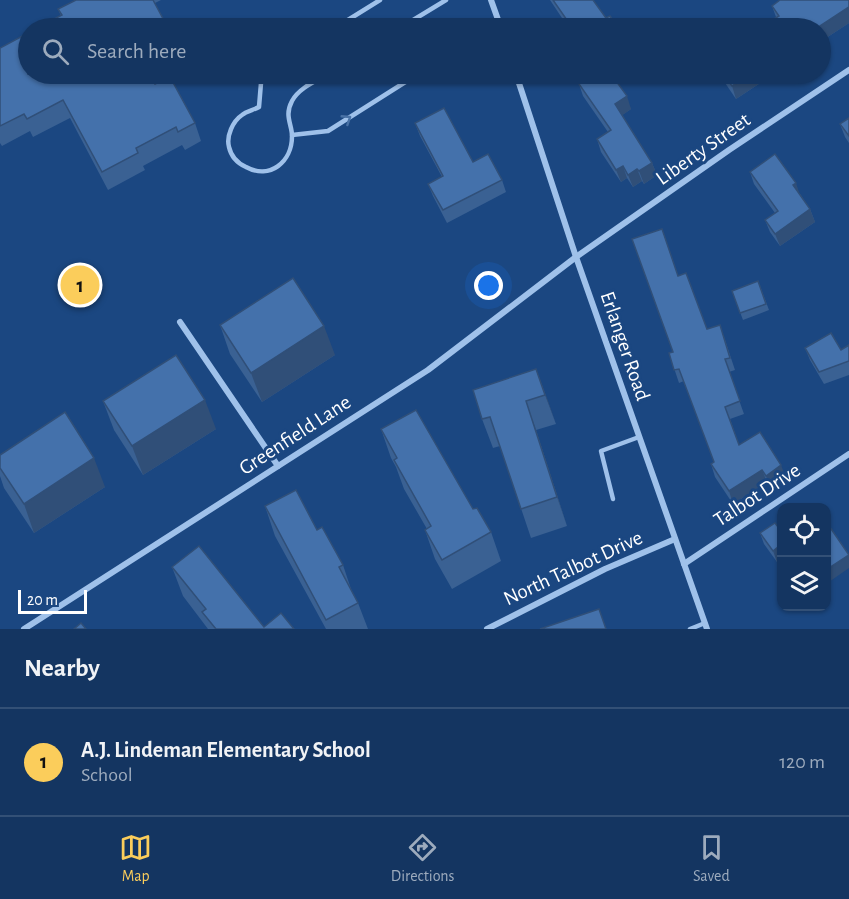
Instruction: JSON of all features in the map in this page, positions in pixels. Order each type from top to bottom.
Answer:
[{"type":"street","points":[[491,0],[497,18]]},
{"type":"street","name":"Liberty Street","points":[[831,82],[849,70]]},
{"type":"street","name":"Erlanger Road","points":[[519,84],[576,257],[706,626]]},
{"type":"street","name":"Liberty Street","points":[[576,257],[828,84]]},
{"type":"street","name":"Greenfield Lane","points":[[24,629],[428,369],[576,257]]},
{"type":"street","points":[[180,322],[278,466]]},
{"type":"street","name":"Talbot Drive","points":[[684,564],[849,454]]},
{"type":"street","name":"North Talbot Drive","points":[[486,629],[605,569],[675,539]]},
{"type":"lane","points":[[350,18],[380,0]]},
{"type":"lane","points":[[416,18],[446,0]]},
{"type":"lane","points":[[261,84],[259,107],[242,115],[232,126],[227,142],[237,162],[248,169],[259,172],[273,171],[282,162],[289,150],[292,135],[288,123],[290,104],[296,93],[311,84]]},
{"type":"lane","points":[[292,135],[328,131],[402,84]]},
{"type":"lane","points":[[613,499],[601,452],[639,437]]},
{"type":"lane","points":[[690,629],[706,626]]},
{"type":"building","points":[[76,0],[153,0],[163,18],[56,18],[62,15],[58,9]]},
{"type":"building","points":[[553,0],[593,0],[606,18],[566,18]]},
{"type":"building","points":[[780,0],[849,0],[849,7],[831,19],[776,18],[779,16],[772,6]]},
{"type":"building","points":[[18,38],[18,84],[174,84],[195,123],[178,132],[176,127],[136,148],[138,153],[102,172],[63,100],[27,119],[24,114],[0,126],[0,48]]},
{"type":"building","points":[[579,84],[618,84],[627,96],[615,104],[652,163],[628,175],[623,166],[616,170],[597,139],[611,130]]},
{"type":"building","points":[[444,108],[473,162],[488,154],[502,180],[443,210],[428,184],[443,176],[415,123]]},
{"type":"building","points":[[849,118],[849,136],[840,124]]},
{"type":"building","points":[[775,154],[796,183],[793,185],[810,209],[775,234],[765,220],[778,211],[750,172]]},
{"type":"building","points":[[662,229],[678,276],[686,273],[707,329],[720,325],[730,358],[725,359],[740,401],[725,407],[739,445],[760,432],[781,465],[766,476],[762,470],[729,491],[711,464],[714,462],[679,369],[674,370],[669,353],[673,352],[632,239]]},
{"type":"building","points":[[293,278],[324,326],[251,373],[220,325]]},
{"type":"building","points":[[758,281],[766,304],[740,313],[732,291]]},
{"type":"building","points":[[831,333],[841,350],[849,345],[849,361],[819,372],[805,348]]},
{"type":"building","points":[[176,355],[205,400],[132,446],[103,401]]},
{"type":"building","points":[[536,369],[545,395],[526,401],[557,497],[521,509],[490,417],[482,419],[473,390]]},
{"type":"building","points":[[416,410],[473,509],[477,508],[491,532],[442,560],[425,530],[431,526],[394,460],[397,458],[381,429]]},
{"type":"building","points":[[65,412],[94,458],[24,504],[0,468],[0,455]]},
{"type":"building","points":[[296,490],[317,530],[322,527],[343,565],[339,567],[358,603],[326,620],[265,506]]},
{"type":"building","points":[[775,523],[777,548],[773,551],[760,533]]},
{"type":"building","points":[[831,529],[849,555],[831,567]]},
{"type":"building","points":[[199,546],[264,627],[281,613],[294,629],[216,629],[202,612],[206,609],[172,567]]},
{"type":"building","points":[[599,609],[606,629],[540,629]]},
{"type":"building","points":[[81,623],[86,629],[74,629]]},
{"type":"place","name":"A.J. Lindeman Elementary School","points":[[80,285]]}]
